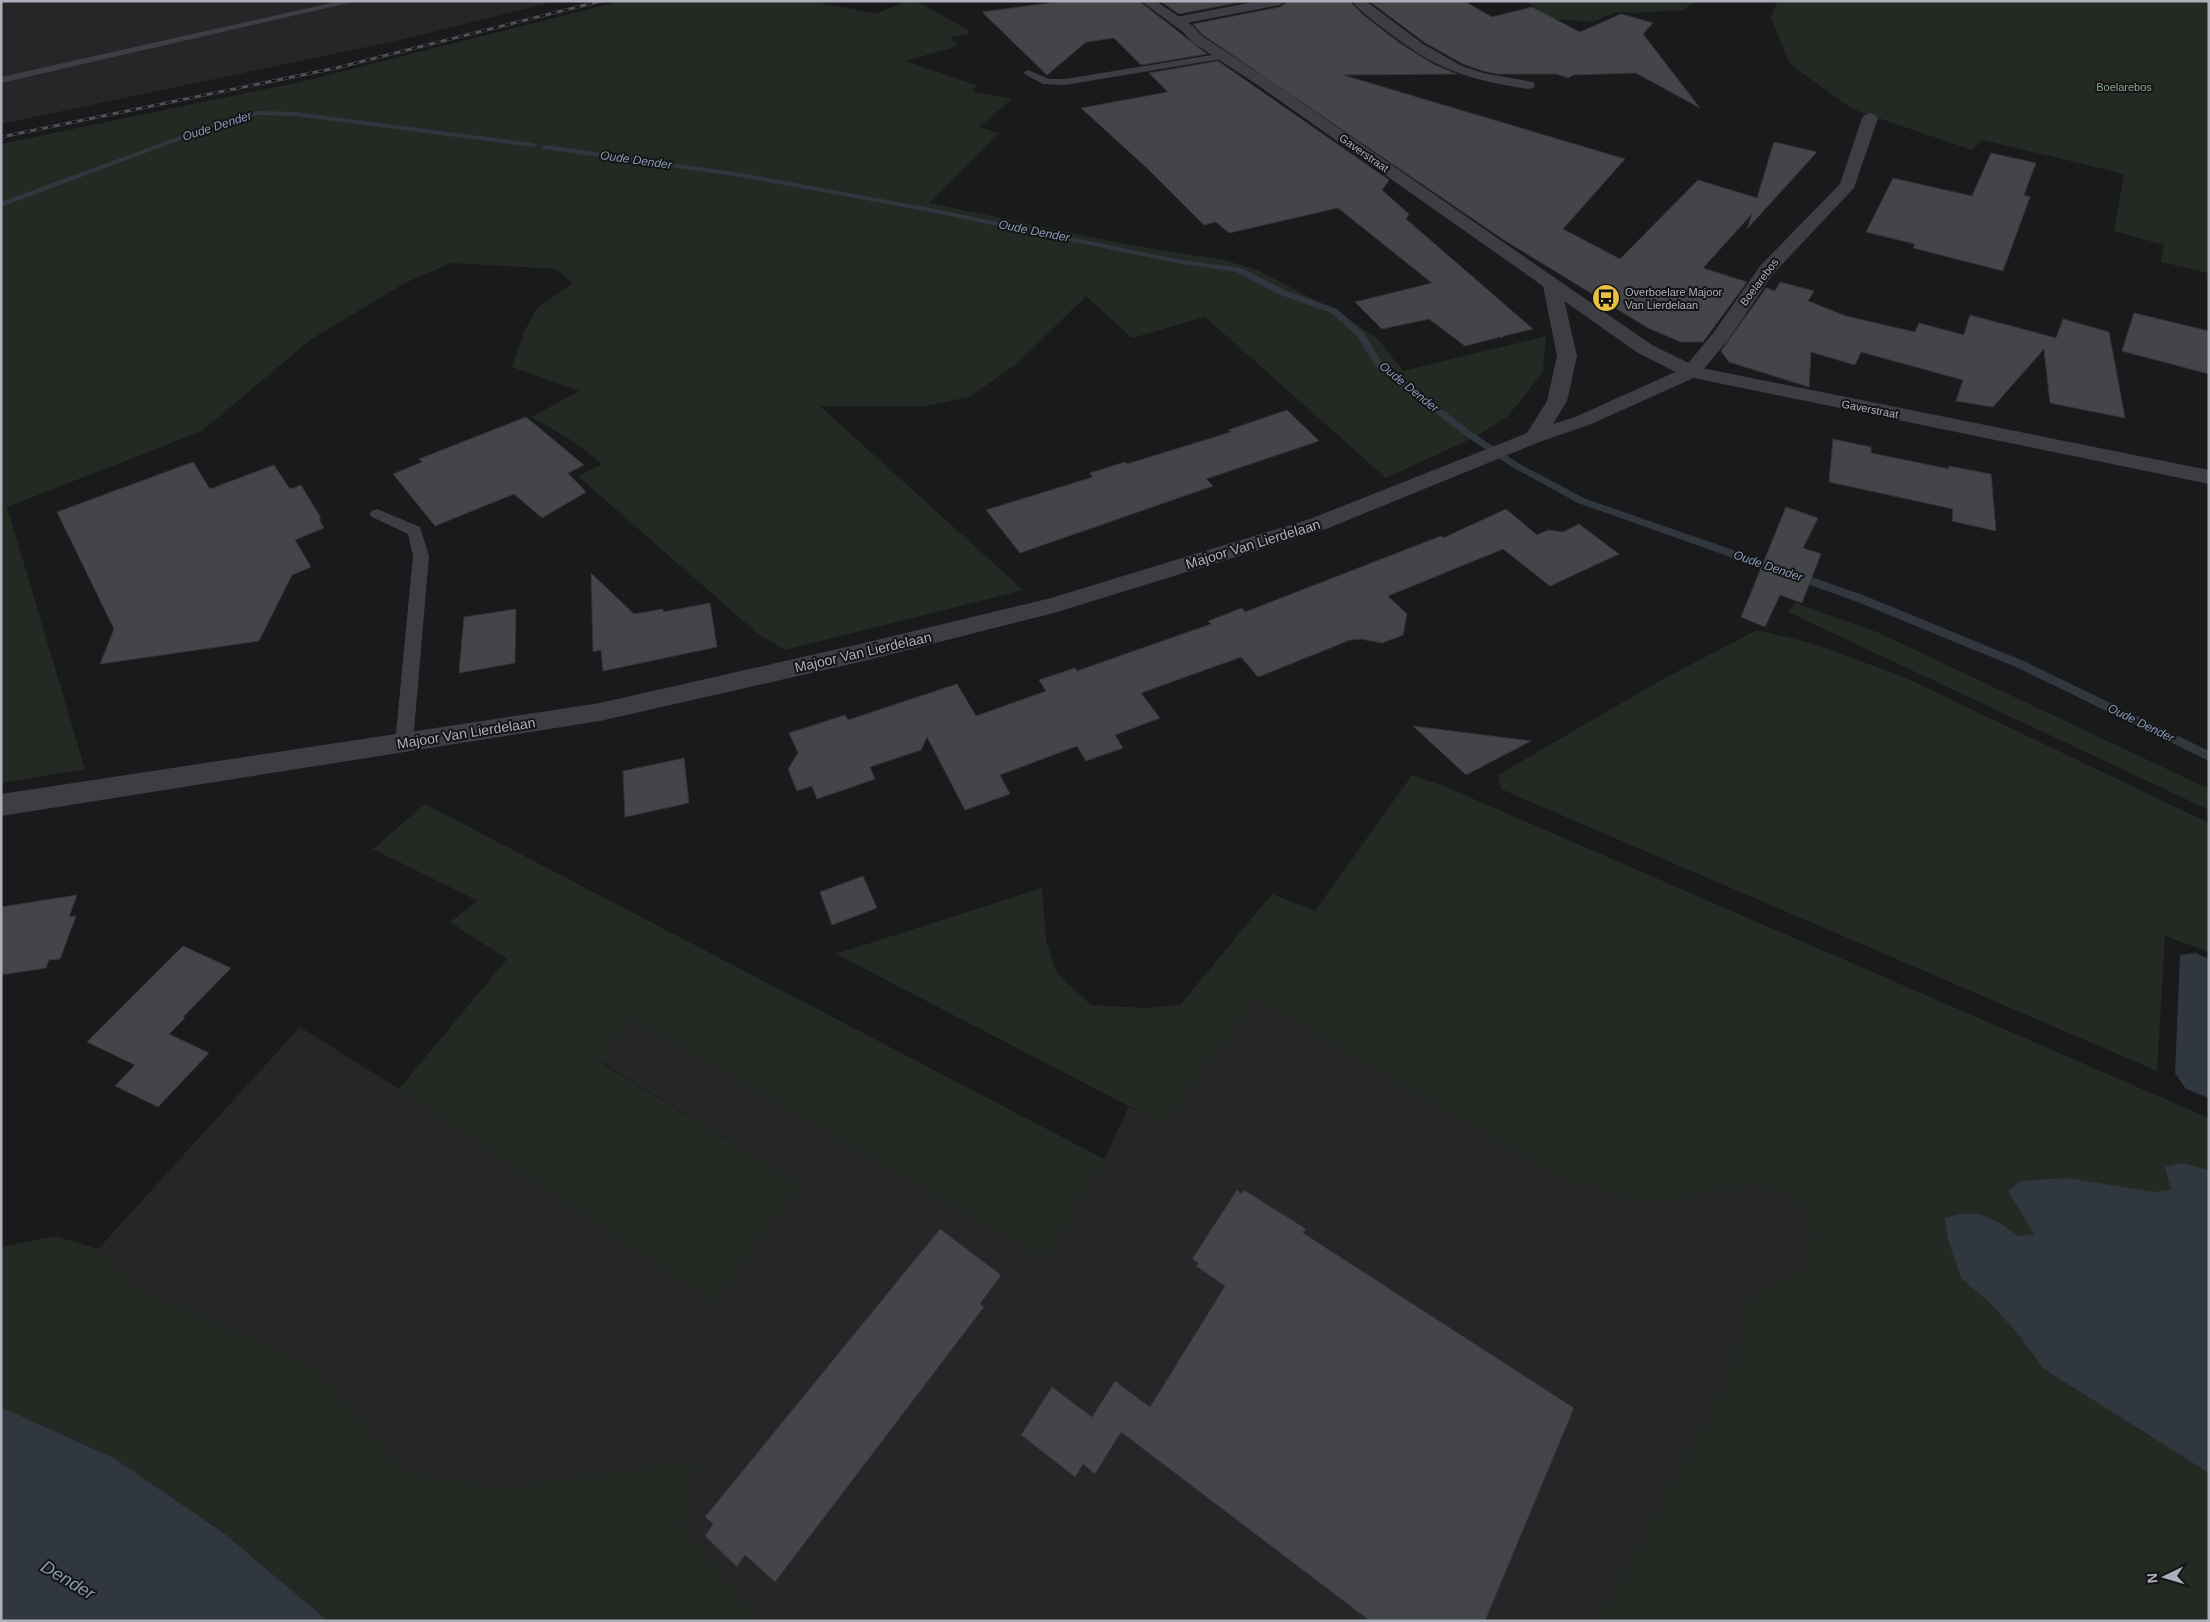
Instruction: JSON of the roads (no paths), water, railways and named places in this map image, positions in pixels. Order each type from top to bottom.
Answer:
[{"type":"street","name":"Gaverstraat","points":[[1147,1],[1176,21],[1197,39],[1645,350],[1691,372],[2209,477]]},
{"type":"street","points":[[1176,21],[1280,1]]},
{"type":"street","points":[[1358,1],[1411,43],[1456,68],[1486,78],[1528,85]]},
{"type":"street","name":"Boelarebos","points":[[1691,372],[1720,336],[1766,270],[1826,211],[1848,185],[1870,118]]},
{"type":"street","points":[[1534,437],[1556,401],[1567,356],[1552,286]]},
{"type":"street","name":"Majoor Van Lierdelaan","points":[[1,806],[600,712],[864,652],[1054,606],[1318,524],[1534,437],[1582,421],[1691,372]]},
{"type":"lane","points":[[1,80],[353,1]]},
{"type":"lane","points":[[1028,73],[1046,82],[1065,82],[1224,56]]},
{"type":"lane","points":[[377,514],[415,531],[421,556],[404,743]]},
{"type":"water","points":[[2196,953],[2209,959],[2209,1098],[2186,1089],[2175,1073],[2180,955]]},
{"type":"water","points":[[2182,1163],[2209,1170],[2209,1473],[2044,1369],[2019,1335],[1992,1305],[1961,1278],[1948,1240],[1945,1218],[1956,1215],[1976,1214],[1992,1219],[2018,1236],[2034,1234],[2008,1191],[2021,1181],[2067,1178],[2154,1192],[2171,1190],[2165,1167]]},
{"type":"water","name":"Dender","points":[[1,1407],[114,1458],[225,1534],[328,1621],[1,1621]]},
{"type":"waterway","name":"Oude Dender","points":[[1,205],[229,120],[257,113],[295,114],[533,145]]},
{"type":"waterway","name":"Oude Dender","points":[[546,147],[741,175],[925,209],[1176,261],[1238,270],[1281,292],[1334,311],[1361,335],[1380,366],[1470,435],[1515,465],[1582,501],[1859,598],[2022,665],[2209,756]]},
{"type":"railway","points":[[1,137],[336,68],[601,1]]},
{"type":"place","name":"Overboelare Majoor Van Lierdelaan","points":[[1606,298]]}]
